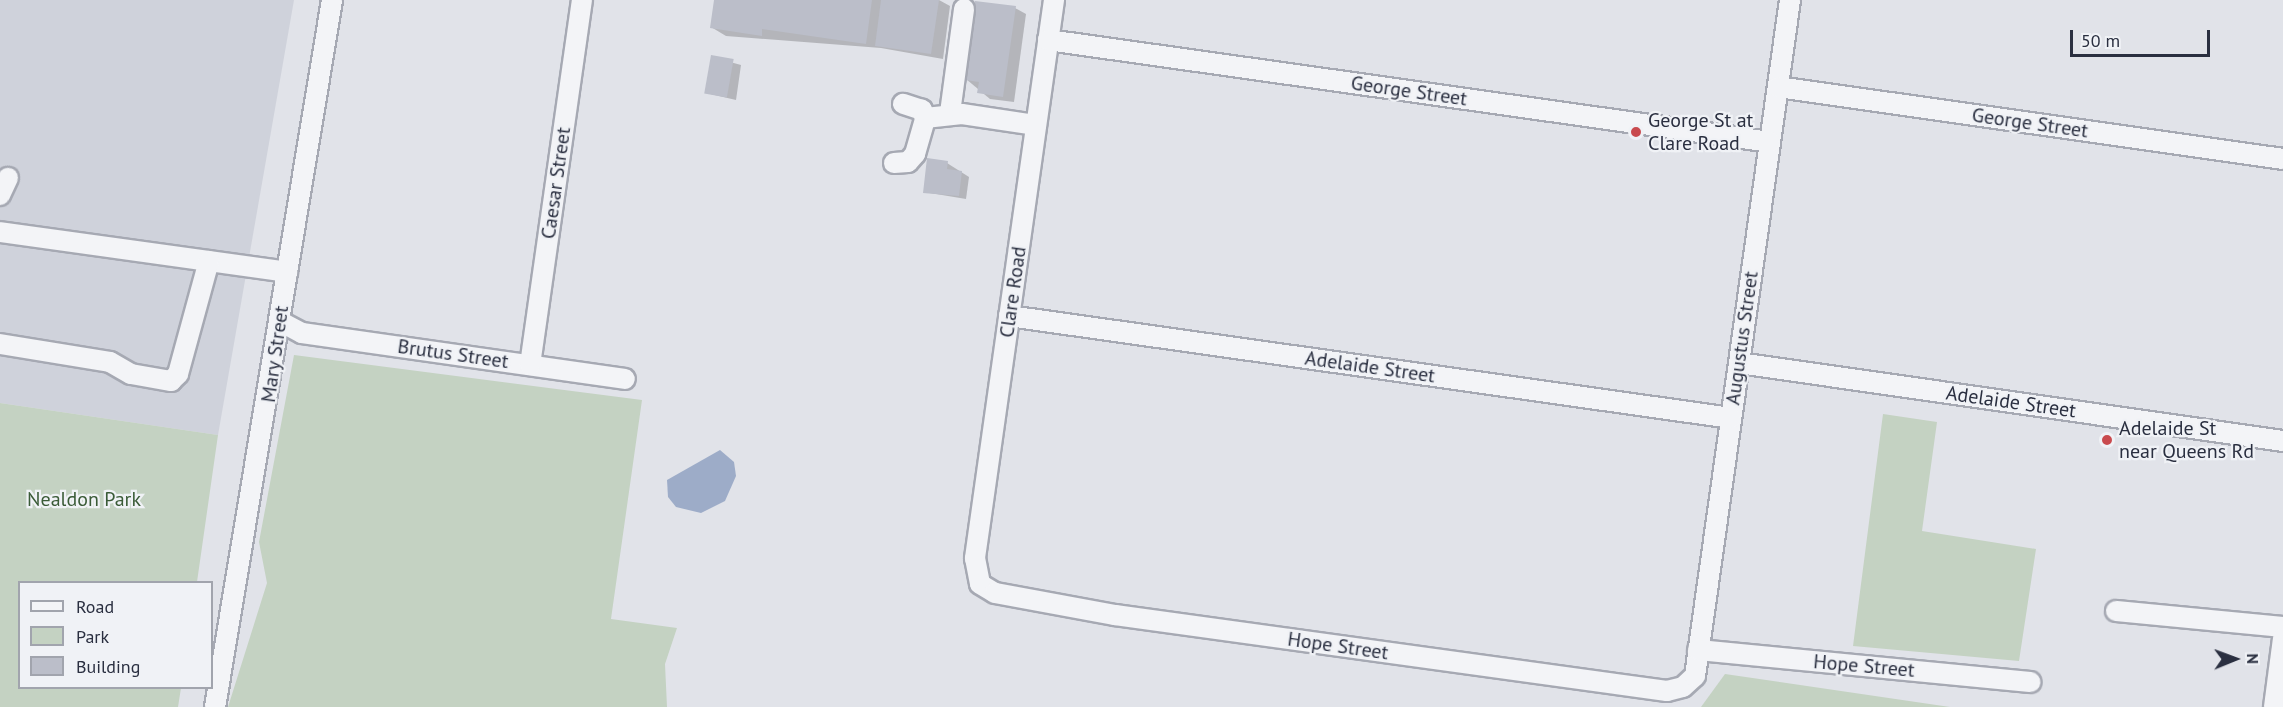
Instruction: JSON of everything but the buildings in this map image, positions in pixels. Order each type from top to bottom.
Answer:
[{"type":"street","name":"Mary Street","points":[[215,707],[282,322],[287,272],[332,0]]},
{"type":"street","name":"Caesar Street","points":[[530,365],[582,0]]},
{"type":"street","name":"Clare Road","points":[[980,584],[975,558],[1054,0]]},
{"type":"street","name":"Augustus Street","points":[[1695,676],[1790,0]]},
{"type":"street","points":[[950,113],[964,9]]},
{"type":"street","name":"George Street","points":[[1048,40],[1770,142]]},
{"type":"street","name":"George Street","points":[[1778,87],[2283,159]]},
{"type":"street","points":[[894,163],[908,162],[915,154],[925,118],[922,110],[903,104]]},
{"type":"street","points":[[925,118],[950,113],[1036,125]]},
{"type":"street","points":[[0,232],[287,272]]},
{"type":"street","points":[[0,344],[110,362],[131,374],[171,381],[210,261]]},
{"type":"street","name":"Adelaide Street","points":[[1009,316],[1731,418]]},
{"type":"street","name":"Brutus Street","points":[[282,322],[302,333],[625,379]]},
{"type":"street","name":"Adelaide Street","points":[[1739,363],[2283,441]]},
{"type":"street","name":"Hope Street","points":[[980,584],[995,593],[1115,615],[1667,691],[1683,687],[1695,676]]},
{"type":"street","points":[[2116,611],[2283,627]]},
{"type":"street","points":[[2274,707],[2283,639]]},
{"type":"street","name":"Hope Street","points":[[1698,650],[2030,681]]},
{"type":"shaded area","points":[[0,0],[294,0],[218,435],[0,403]]},
{"type":"green space","points":[[294,355],[642,400],[611,619],[677,628],[665,664],[667,707],[228,707],[267,583],[259,542]]},
{"type":"green space","name":"Nealdon Park","points":[[0,403],[218,435],[197,581],[18,581],[18,689],[181,689],[178,707],[0,707]]},
{"type":"green space","points":[[1883,414],[1937,422],[1922,531],[2036,549],[2019,661],[1853,646]]},
{"type":"green space","points":[[1725,674],[1950,707],[1701,707]]},
{"type":"water","points":[[720,450],[734,462],[736,476],[725,501],[701,513],[676,507],[668,497],[667,480]]},
{"type":"place","name":"George St at Clare Road","points":[[1636,132]]},
{"type":"place","name":"Adelaide St near Queens Rd","points":[[2107,440]]}]
